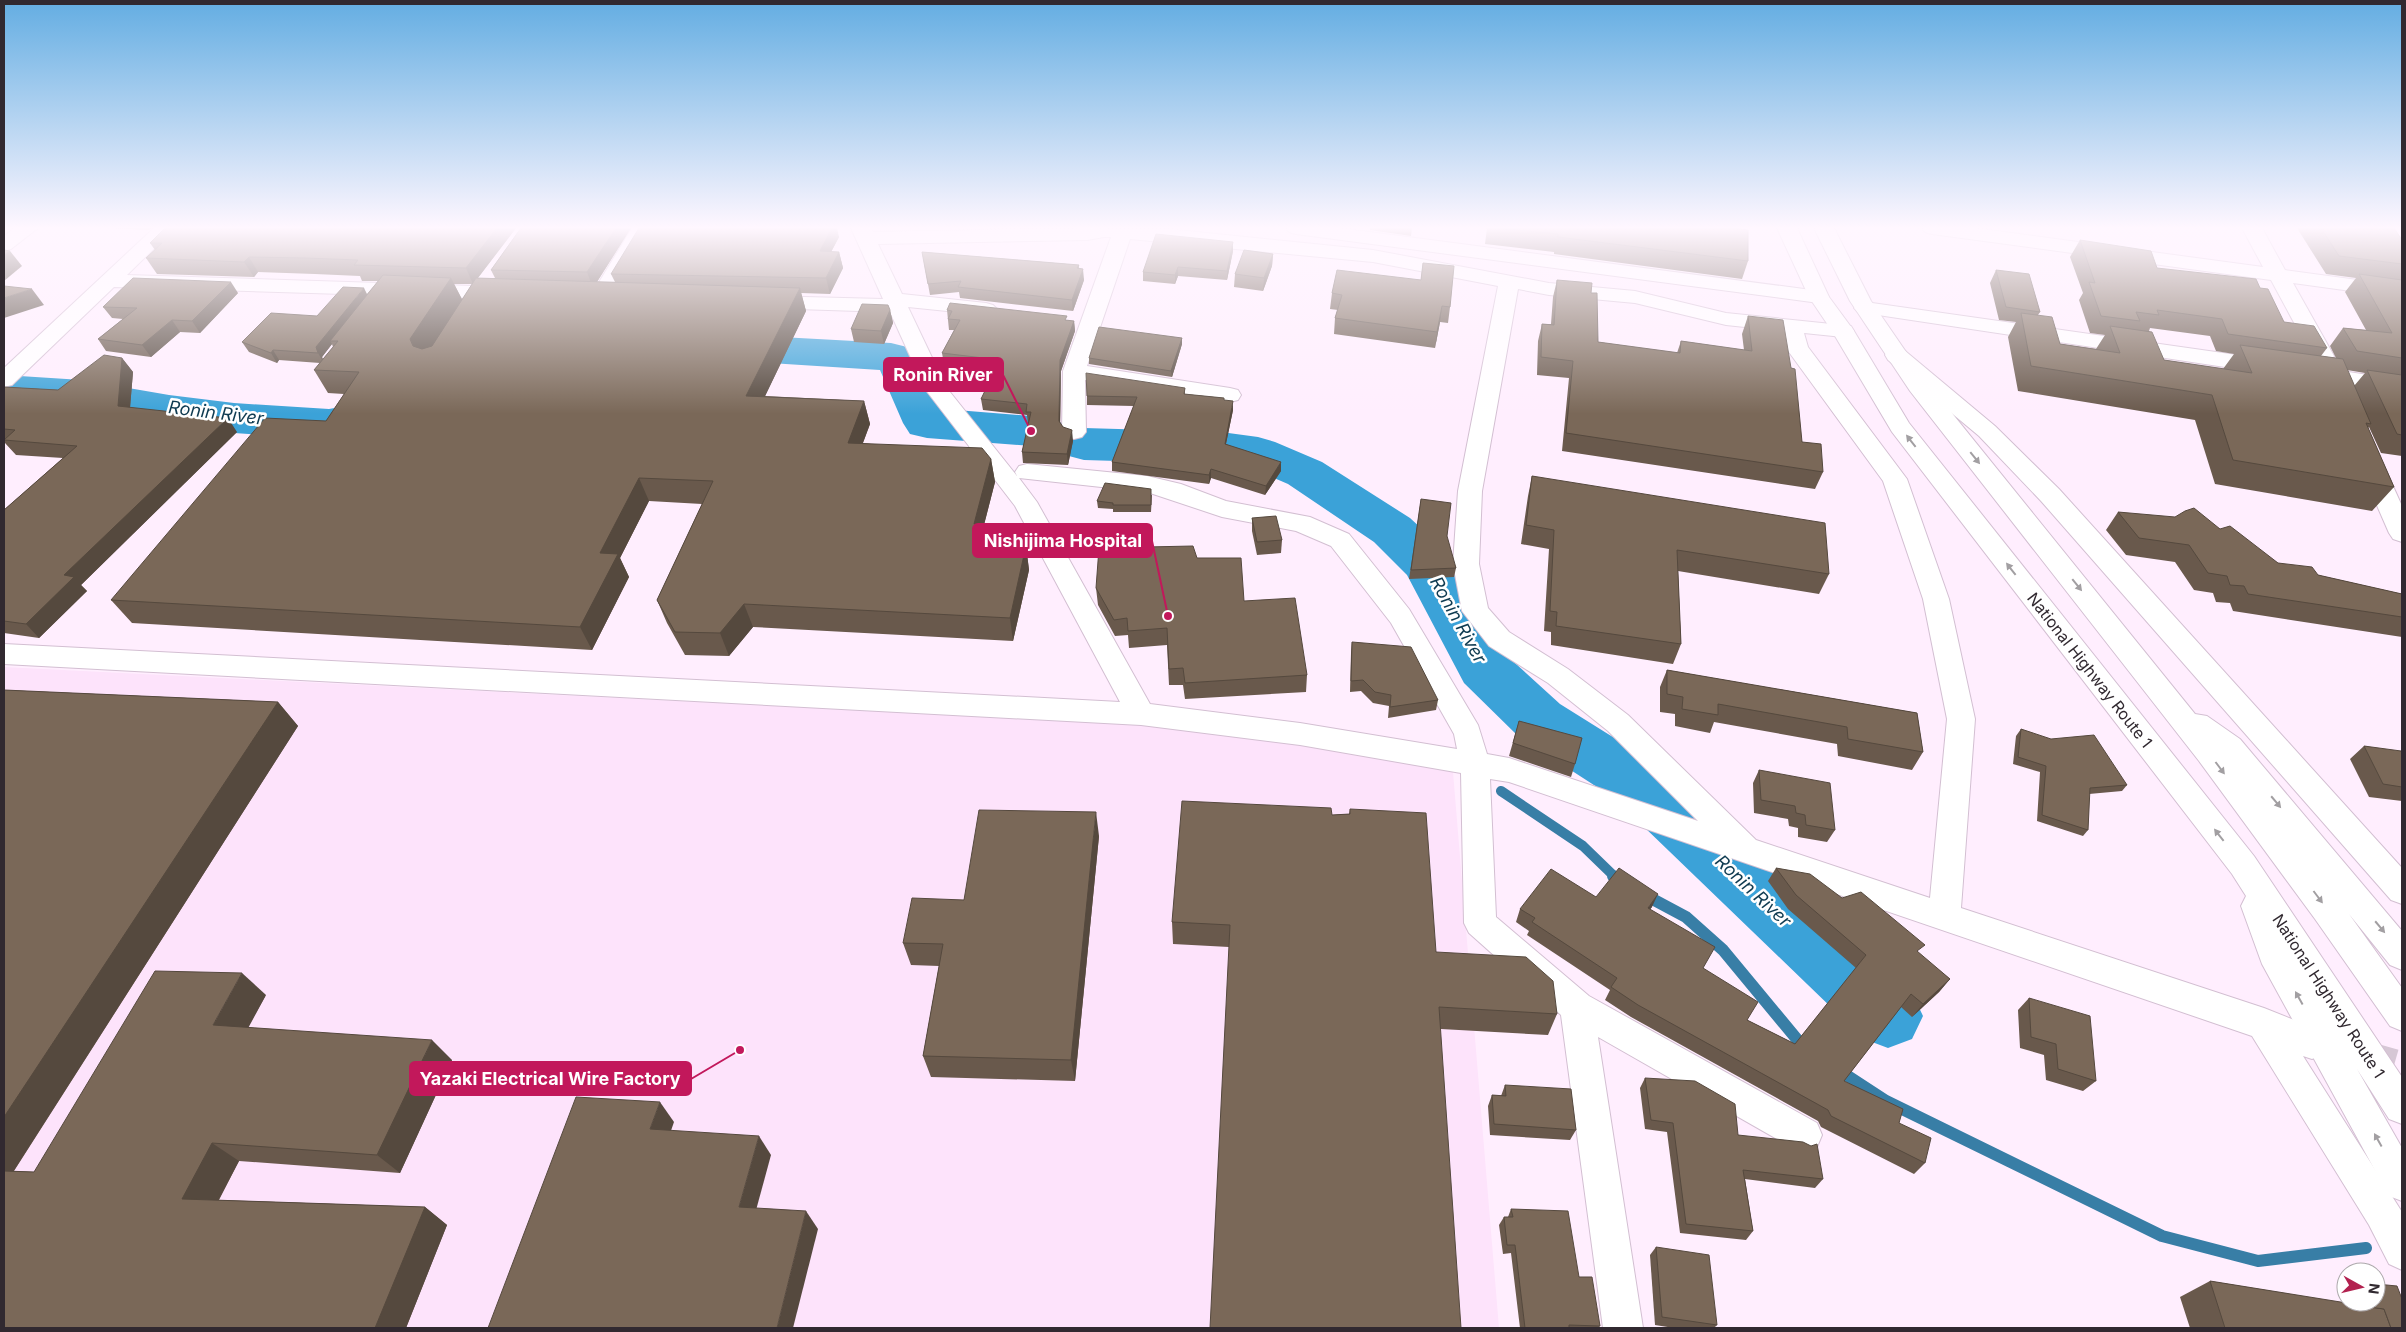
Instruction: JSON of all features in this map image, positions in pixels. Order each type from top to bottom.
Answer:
[{"type":"main road","points":[[4,380],[99,290]]},
{"type":"main road","points":[[370,312],[388,290]]},
{"type":"main road","points":[[389,290],[475,300],[520,294]]},
{"type":"main road","points":[[475,300],[482,290]]},
{"type":"main road","points":[[600,297],[604,290]]},
{"type":"main road","points":[[890,290],[936,389],[1025,502],[1141,714]]},
{"type":"main road","points":[[1074,432],[1074,371],[1080,320],[1090,290]]},
{"type":"main road","points":[[1507,290],[1470,491],[1466,564],[1475,611],[1499,640],[1558,676],[1618,723],[1736,847]]},
{"type":"main road","points":[[1561,290],[1635,297],[1726,319],[1843,331]]},
{"type":"main road","points":[[1767,290],[1819,297]]},
{"type":"main road","name":"National Highway Route 1","points":[[1816,290],[1843,331],[1900,427],[2244,866],[2402,1108]]},
{"type":"main road","points":[[1856,290],[1865,308],[1895,354],[2177,710],[2346,934],[2402,1015]]},
{"type":"main road","points":[[2287,290],[2334,376],[2345,403]]},
{"type":"main road","points":[[2388,290],[2402,292]]},
{"type":"main road","points":[[748,301],[895,302],[1001,311]]},
{"type":"main road","points":[[1865,308],[2402,387]]},
{"type":"main road","points":[[1792,326],[1797,348],[1895,478],[1936,599],[1961,719],[1944,915]]},
{"type":"main road","points":[[1895,354],[1987,431],[2050,495],[2402,890]]},
{"type":"main road","points":[[1074,371],[1230,395]]},
{"type":"main road","points":[[2364,447],[2402,533]]},
{"type":"main road","points":[[1027,472],[1147,484],[1172,490],[1222,509],[1301,523],[1340,540],[1400,616],[1468,733],[1475,765],[1480,923],[1577,1007],[1804,1136]]},
{"type":"main road","points":[[4,654],[1141,714],[1300,734],[1509,770],[1666,824],[1944,915],[2264,1024],[2312,1043]]},
{"type":"main road","points":[[2177,710],[2230,747],[2402,955]]},
{"type":"main road","points":[[2244,866],[2274,954],[2402,1183]]},
{"type":"main road","points":[[1577,1007],[1623,1328]]},
{"type":"main road","points":[[2264,1024],[2382,1212],[2402,1251]]},
{"type":"shaded area","points":[[4,667],[1135,724],[1386,756],[1453,772],[1499,1328],[4,1328]]},
{"type":"building","points":[[4,290],[28,290],[4,298]]},
{"type":"building","points":[[120,290],[223,290],[192,321],[172,320],[142,345],[98,339],[137,308],[103,307]]},
{"type":"building","points":[[340,290],[362,290],[316,347],[318,353],[273,350],[271,353],[242,342],[271,313],[317,316]]},
{"type":"building","points":[[371,290],[443,290],[410,339],[413,346],[422,349],[432,346],[468,290],[799,290],[746,396],[864,401],[848,443],[982,448],[991,459],[974,524],[996,526],[991,545],[1026,546],[1010,618],[744,604],[720,633],[675,632],[657,600],[713,481],[639,478],[600,553],[618,554],[580,627],[111,600],[265,418],[326,421],[359,372],[314,370],[338,341],[330,341]]},
{"type":"building","points":[[986,290],[1075,290],[1072,300]]},
{"type":"building","points":[[1333,290],[1452,290],[1450,307],[1442,306],[1437,332],[1335,318],[1342,295],[1332,293]]},
{"type":"building","points":[[1556,290],[1591,290],[1591,293],[1597,293],[1598,342],[1680,353],[1681,341],[1752,351],[1748,316],[1783,320],[1791,368],[1795,369],[1802,442],[1821,444],[1823,472],[1566,433],[1573,361],[1541,357],[1542,324],[1554,325]]},
{"type":"building","points":[[2001,290],[2034,290],[2040,312],[2006,307]]},
{"type":"building","points":[[2092,290],[2269,290],[2284,322],[2314,326],[2327,348],[2228,334],[2222,319],[2157,310],[2159,315],[2136,312],[2140,321],[2101,316]]},
{"type":"building","points":[[2368,290],[2402,290],[2402,358],[2357,351],[2343,328],[2392,333]]},
{"type":"building","points":[[950,303],[1067,316],[1065,320],[1074,321],[1060,360],[1059,421],[1063,427],[1072,430],[1067,454],[1022,452],[1031,412],[1026,412],[1027,404],[981,399],[1000,360],[942,353],[960,320],[948,319],[952,311],[947,310]]},
{"type":"building","points":[[862,304],[888,305],[890,310],[881,331],[851,329]]},
{"type":"building","points":[[2021,313],[2052,317],[2060,344],[2120,353],[2110,326],[2152,332],[2164,360],[2252,373],[2240,345],[2343,359],[2371,424],[2366,423],[2394,487],[2233,460],[2212,395],[2031,366]]},
{"type":"building","points":[[1099,327],[1182,338],[1171,371],[1089,358]]},
{"type":"building","points":[[104,355],[122,358],[118,406],[228,418],[64,575],[74,577],[26,624],[4,621],[4,510],[77,446],[4,440],[15,430],[4,429],[4,387],[58,390]]},
{"type":"building","points":[[2367,370],[2402,375],[2402,435],[2397,434]]},
{"type":"building","points":[[1086,373],[1185,388],[1184,394],[1224,398],[1224,400],[1233,401],[1225,444],[1281,462],[1266,486],[1211,469],[1209,475],[1112,462],[1137,397],[1087,396]]},
{"type":"building","points":[[1532,476],[1825,523],[1829,574],[1677,550],[1681,644],[1556,626],[1557,612],[1550,611],[1554,530],[1526,525]]},
{"type":"building","points":[[1105,483],[1151,489],[1151,505],[1113,505],[1113,503],[1097,501]]},
{"type":"building","points":[[1421,499],[1451,503],[1447,536],[1456,568],[1411,570]]},
{"type":"building","points":[[2194,508],[2220,529],[2230,526],[2278,563],[2312,567],[2318,575],[2402,594],[2402,617],[2248,594],[2244,586],[2230,585],[2227,576],[2208,573],[2189,545],[2139,538],[2118,512],[2175,517]]},
{"type":"building","points":[[1276,516],[1282,540],[1257,542],[1252,518]]},
{"type":"building","points":[[1193,546],[1197,558],[1241,558],[1244,601],[1295,598],[1307,675],[1185,683],[1183,668],[1169,669],[1167,628],[1128,631],[1127,618],[1114,620],[1096,588],[1099,548]]},
{"type":"building","points":[[1352,642],[1411,647],[1438,700],[1390,707],[1391,695],[1375,692],[1363,680],[1351,681]]},
{"type":"building","points":[[1667,670],[1917,713],[1923,752],[1848,739],[1847,727],[1718,704],[1718,715],[1682,709],[1683,697],[1667,694]]},
{"type":"building","points":[[4,690],[278,702],[4,1117]]},
{"type":"building","points":[[1519,721],[1582,738],[1575,764],[1513,743]]},
{"type":"building","points":[[2021,729],[2051,739],[2094,735],[2127,785],[2090,788],[2088,830],[2042,815],[2046,766],[2018,757]]},
{"type":"building","points":[[2364,746],[2401,751],[2402,787],[2383,784]]},
{"type":"building","points":[[1759,770],[1830,783],[1835,830],[1806,825],[1805,815],[1796,813],[1795,806],[1761,800]]},
{"type":"building","points":[[1182,801],[1331,808],[1332,815],[1350,814],[1350,809],[1426,813],[1436,952],[1526,957],[1553,981],[1557,1014],[1439,1007],[1461,1328],[1210,1328],[1230,925],[1172,922]]},
{"type":"building","points":[[979,810],[1096,812],[1071,1060],[923,1056],[943,944],[903,943],[912,898],[964,900]]},
{"type":"building","points":[[1619,868],[1658,894],[1648,908],[1715,947],[1703,968],[1758,1002],[1747,1020],[1795,1044],[1866,955],[1796,895],[1776,868],[1810,874],[1842,898],[1861,892],[1925,945],[1917,951],[1950,979],[1923,1004],[1911,994],[1844,1081],[1903,1109],[1899,1123],[1931,1138],[1925,1163],[1831,1116],[1828,1110],[1638,1005],[1611,987],[1617,978],[1532,922],[1535,918],[1520,909],[1551,869],[1596,897]]},
{"type":"building","points":[[155,971],[242,973],[213,1025],[432,1040],[377,1155],[212,1143],[182,1199],[425,1207],[375,1328],[4,1328],[4,1171],[34,1172]]},
{"type":"building","points":[[2029,998],[2090,1016],[2096,1081],[2058,1069],[2056,1044],[2031,1037]]},
{"type":"building","points":[[1645,1078],[1695,1081],[1735,1104],[1738,1135],[1803,1142],[1811,1146],[1817,1144],[1823,1179],[1743,1170],[1753,1231],[1686,1224],[1673,1123],[1651,1120]]},
{"type":"building","points":[[1505,1085],[1571,1089],[1576,1130],[1494,1124],[1492,1095],[1506,1096]]},
{"type":"building","points":[[576,1097],[660,1102],[650,1129],[759,1136],[739,1207],[806,1211],[777,1328],[488,1328]]},
{"type":"building","points":[[1511,1209],[1568,1211],[1579,1277],[1592,1277],[1600,1326],[1569,1325],[1569,1328],[1525,1328],[1515,1245],[1507,1245],[1504,1217],[1513,1217]]},
{"type":"building","points":[[1656,1247],[1709,1255],[1717,1325],[1662,1317]]},
{"type":"building","points":[[2210,1281],[2336,1301],[2336,1312],[2385,1312],[2391,1328],[2225,1328]]},
{"type":"building","points":[[2386,1285],[2397,1286],[2402,1299],[2402,1328],[2391,1328],[2385,1312]]},
{"type":"waterway","name":"Ronin River","points":[[709,346],[891,357],[899,362],[927,423],[1031,431],[1084,444],[1221,448],[1258,453],[1305,473],[1392,530],[1427,564],[1484,668],[1539,720],[1635,781],[1888,1016]]},
{"type":"waterway","name":"Ronin River","points":[[4,389],[82,394],[169,410],[234,418],[329,424],[340,422]]},
{"type":"waterway","points":[[1501,791],[1583,846],[1615,877]]},
{"type":"waterway","points":[[1613,876],[1624,882]]},
{"type":"waterway","points":[[1643,894],[1686,917],[1723,950],[1805,1049]]},
{"type":"waterway","points":[[1837,1069],[1886,1101],[2162,1236],[2258,1261],[2366,1248]]},
{"type":"tunnel","points":[[2360,1057],[2402,1069]]},
{"type":"place","name":"Ronin River","points":[[1031,431]]},
{"type":"place","name":"Nishijima Hospital","points":[[1168,616]]},
{"type":"place","name":"Yazaki Electrical Wire Factory","points":[[740,1050]]}]
